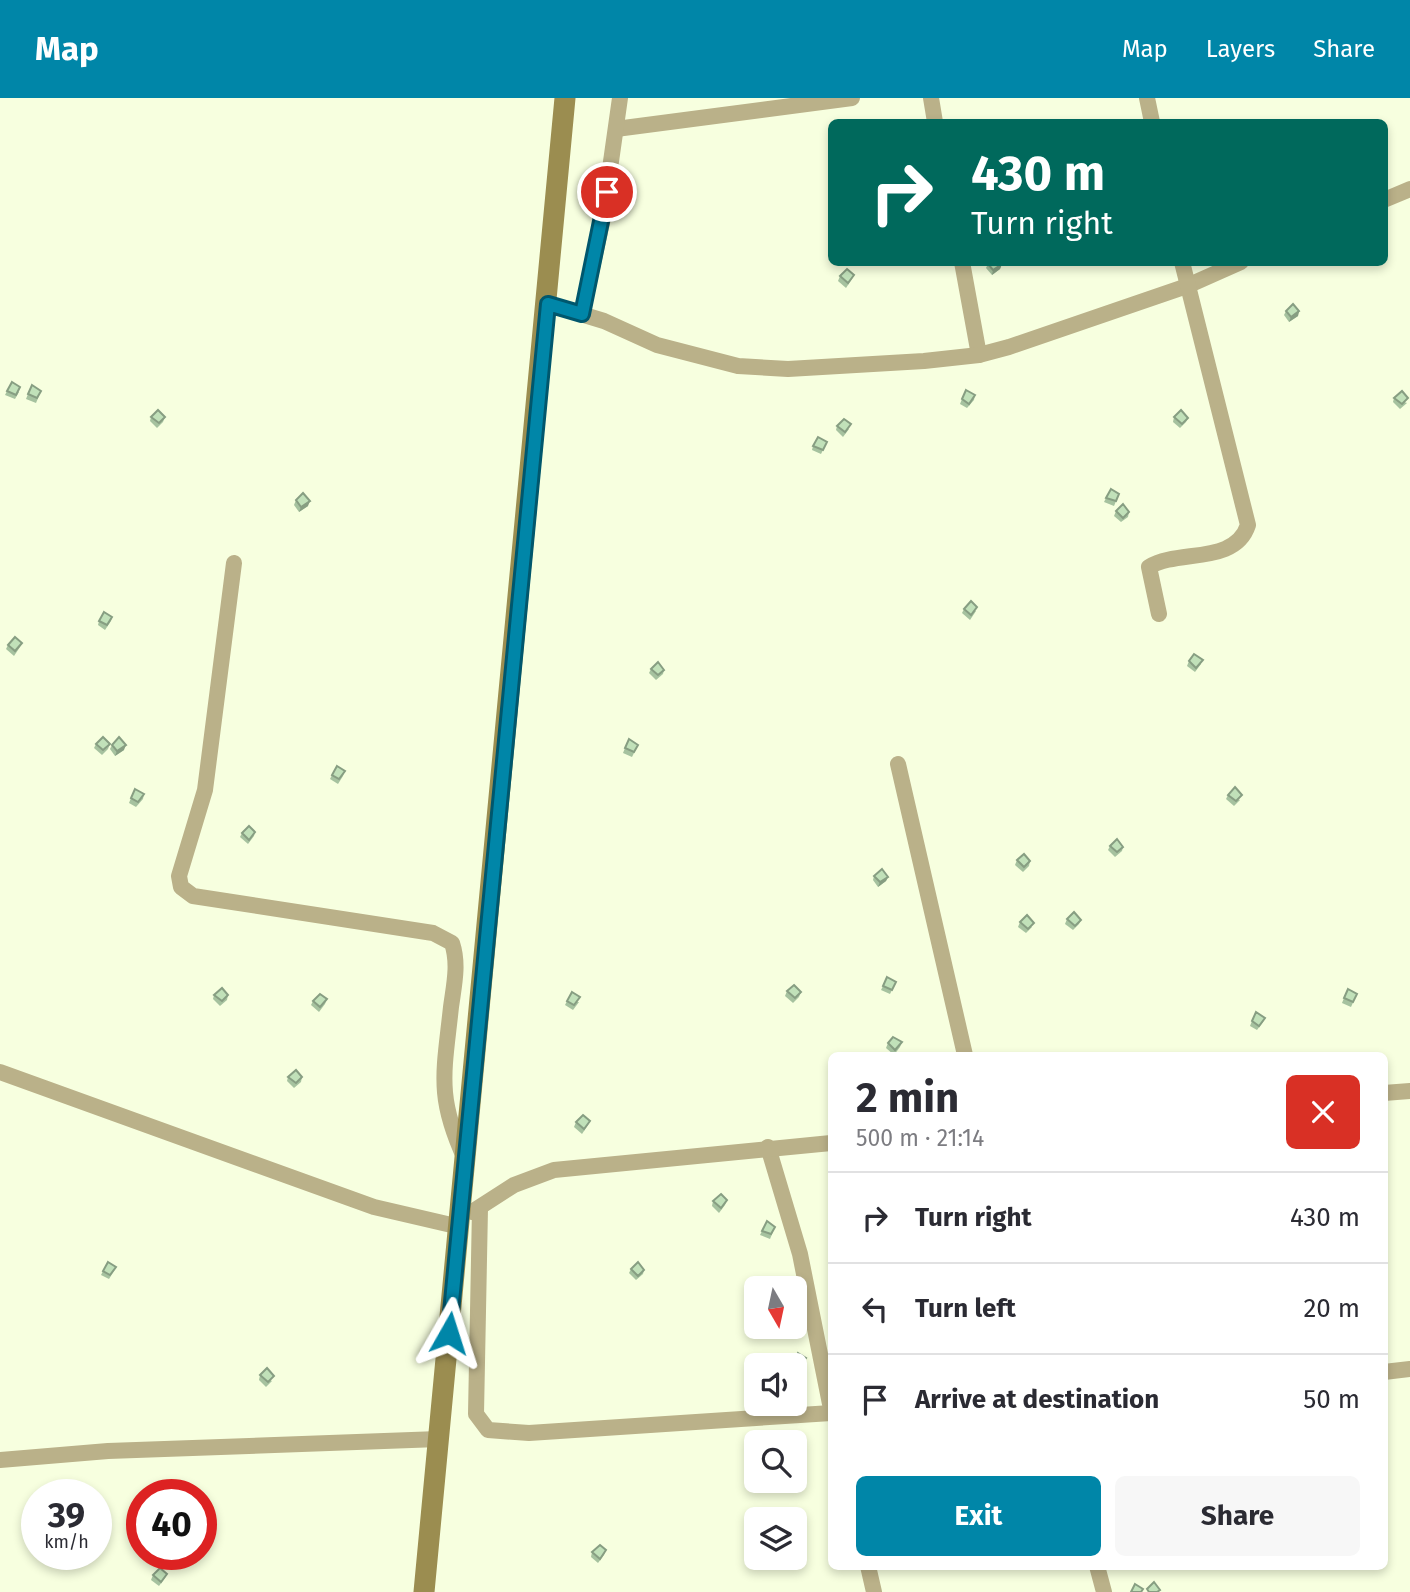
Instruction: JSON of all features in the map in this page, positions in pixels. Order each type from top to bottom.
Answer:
[{"type":"street","points":[[424,1592],[548,304],[565,98]]},
{"type":"street","points":[[582,314],[603,218],[620,98]]},
{"type":"street","points":[[616,129],[852,98]]},
{"type":"street","points":[[931,98],[934,119]]},
{"type":"street","points":[[1147,98],[1151,119]]},
{"type":"street","points":[[1388,198],[1410,189]]},
{"type":"street","points":[[963,266],[979,355]]},
{"type":"street","points":[[1159,614],[1150,567],[1230,546],[1246,533],[1248,524],[1183,266]]},
{"type":"street","points":[[548,304],[582,314],[657,345],[738,366],[788,369],[979,355],[1187,286],[1232,266]]},
{"type":"street","points":[[234,563],[205,790],[179,876],[181,887],[193,896],[433,933],[452,943],[456,968],[443,1092],[449,1125],[465,1160]]},
{"type":"street","points":[[898,764],[964,1052]]},
{"type":"street","points":[[0,1072],[374,1208],[460,1222],[514,1185],[554,1170],[828,1143]]},
{"type":"street","points":[[1388,1093],[1410,1091]]},
{"type":"street","points":[[768,1147],[800,1254],[828,1395]]},
{"type":"street","points":[[480,1208],[480,1339],[475,1406],[479,1421],[488,1430],[529,1433],[828,1410]]},
{"type":"street","points":[[1388,1372],[1410,1369]]},
{"type":"street","points":[[0,1461],[108,1451],[439,1439]]},
{"type":"street","points":[[869,1570],[874,1592]]},
{"type":"street","points":[[1098,1570],[1104,1592]]},
{"type":"building","points":[[847,269],[854,275],[848,283],[840,276]]},
{"type":"building","points":[[1293,304],[1299,311],[1291,317],[1286,311]]},
{"type":"building","points":[[12,382],[20,387],[16,395],[7,391]]},
{"type":"building","points":[[32,385],[41,391],[37,398],[28,394]]},
{"type":"building","points":[[966,390],[975,395],[969,404],[962,399]]},
{"type":"building","points":[[1402,391],[1408,398],[1402,404],[1394,398]]},
{"type":"building","points":[[158,410],[165,417],[159,423],[151,417]]},
{"type":"building","points":[[1181,410],[1188,418],[1182,424],[1174,417]]},
{"type":"building","points":[[844,419],[851,424],[845,432],[837,426]]},
{"type":"building","points":[[818,437],[827,442],[823,450],[813,446]]},
{"type":"building","points":[[1111,489],[1119,494],[1116,501],[1106,498]]},
{"type":"building","points":[[303,493],[310,501],[301,507],[296,500]]},
{"type":"building","points":[[1123,504],[1129,512],[1123,518],[1116,511]]},
{"type":"building","points":[[971,601],[977,607],[971,615],[964,609]]},
{"type":"building","points":[[104,612],[112,617],[107,625],[99,621]]},
{"type":"building","points":[[15,637],[22,643],[15,651],[8,645]]},
{"type":"building","points":[[1194,654],[1203,660],[1196,668],[1189,661]]},
{"type":"building","points":[[658,662],[664,670],[658,675],[651,669]]},
{"type":"building","points":[[103,737],[110,744],[103,750],[96,744]]},
{"type":"building","points":[[119,737],[126,745],[117,751],[112,745]]},
{"type":"building","points":[[629,739],[638,745],[634,752],[625,748]]},
{"type":"building","points":[[337,766],[345,771],[339,779],[332,775]]},
{"type":"building","points":[[1235,787],[1242,795],[1236,801],[1228,795]]},
{"type":"building","points":[[135,789],[144,794],[138,802],[131,798]]},
{"type":"building","points":[[249,826],[255,832],[249,840],[242,833]]},
{"type":"building","points":[[1117,839],[1123,847],[1117,852],[1110,846]]},
{"type":"building","points":[[1024,854],[1030,861],[1024,867],[1017,860]]},
{"type":"building","points":[[882,869],[888,877],[880,882],[874,876]]},
{"type":"building","points":[[1074,912],[1081,920],[1075,926],[1067,919]]},
{"type":"building","points":[[1027,915],[1034,923],[1028,929],[1020,922]]},
{"type":"building","points":[[887,977],[896,982],[892,990],[883,986]]},
{"type":"building","points":[[794,985],[801,992],[795,998],[787,991]]},
{"type":"building","points":[[222,988],[228,995],[222,1001],[214,995]]},
{"type":"building","points":[[1348,989],[1357,994],[1353,1002],[1344,998]]},
{"type":"building","points":[[572,992],[580,997],[574,1005],[567,1001]]},
{"type":"building","points":[[320,994],[327,999],[320,1007],[313,1001]]},
{"type":"building","points":[[1256,1012],[1265,1018],[1259,1026],[1252,1021]]},
{"type":"building","points":[[893,1037],[902,1042],[895,1050],[888,1043]]},
{"type":"building","points":[[296,1070],[302,1077],[296,1083],[288,1077]]},
{"type":"building","points":[[583,1115],[590,1121],[584,1129],[576,1122]]},
{"type":"building","points":[[721,1194],[727,1200],[721,1208],[713,1201]]},
{"type":"building","points":[[767,1221],[775,1227],[771,1234],[762,1231]]},
{"type":"building","points":[[108,1262],[116,1267],[110,1275],[103,1271]]},
{"type":"building","points":[[638,1262],[644,1270],[638,1276],[631,1269]]},
{"type":"building","points":[[267,1368],[274,1376],[268,1382],[260,1375]]},
{"type":"building","points":[[600,1545],[606,1550],[600,1559],[592,1552]]},
{"type":"building","points":[[158,1570],[167,1574],[161,1582],[153,1575]]},
{"type":"building","points":[[1154,1582],[1160,1590],[1149,1592],[1147,1589]]},
{"type":"building","points":[[1135,1584],[1143,1589],[1141,1592],[1131,1592]]},
{"type":"route","points":[[449,1333],[548,304],[582,314],[607,192]]}]
